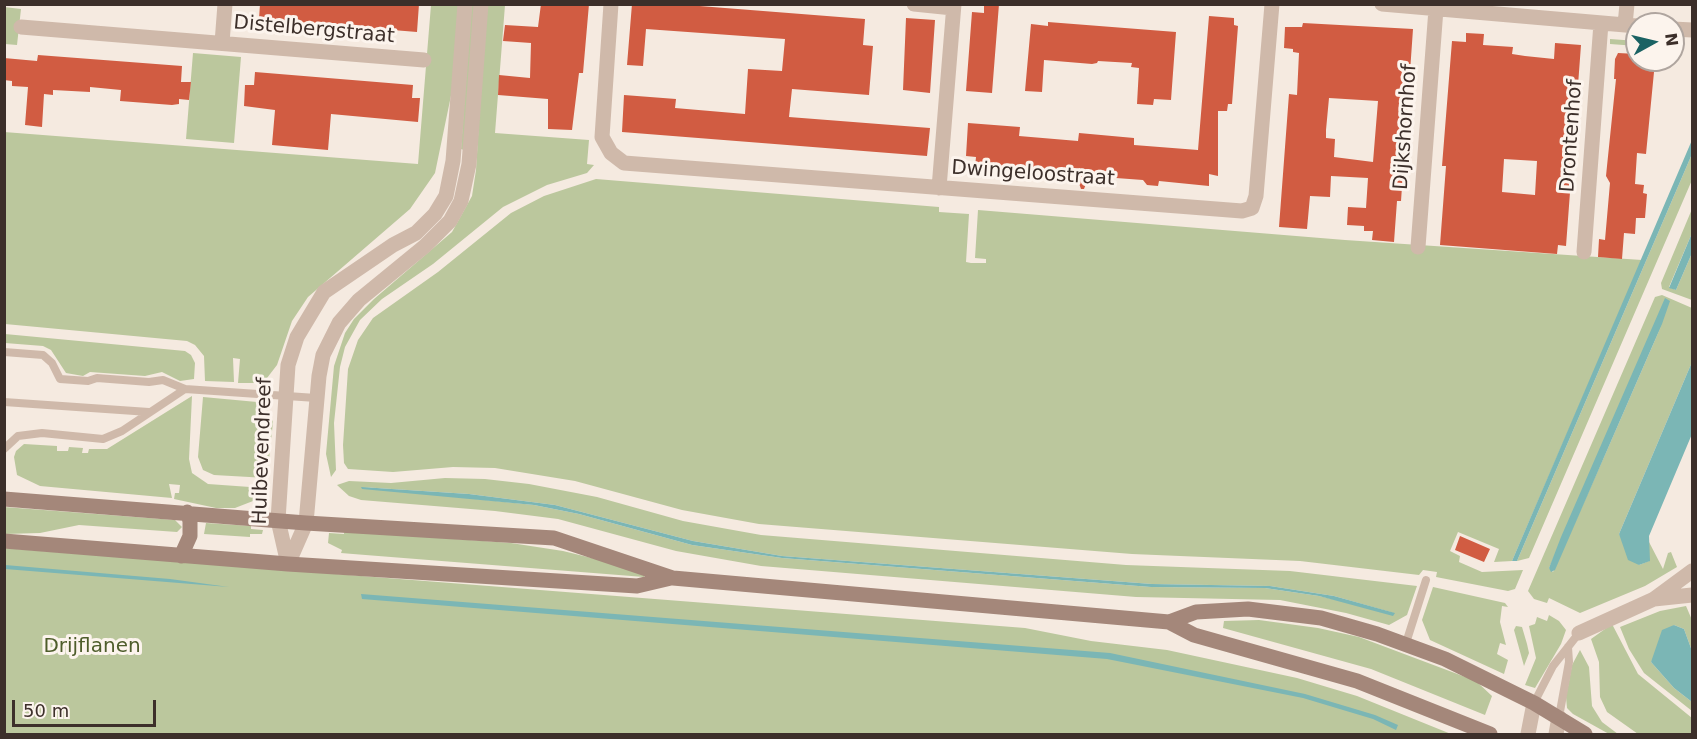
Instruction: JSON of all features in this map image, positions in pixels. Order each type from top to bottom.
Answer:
[{"type":"main road","points":[[5,498],[306,523],[554,538],[673,578],[1169,621],[1197,612],[1248,609],[1321,618],[1406,644],[1444,659],[1534,703],[1585,735]]},
{"type":"main road","points":[[181,556],[190,536],[187,512]]},
{"type":"main road","points":[[4,541],[288,564],[637,586],[673,578]]},
{"type":"main road","points":[[1169,621],[1194,635],[1269,654],[1357,681],[1490,735]]},
{"type":"street","points":[[222,44],[225,4]]},
{"type":"street","name":"Huibevendreef","points":[[288,564],[278,520],[284,397],[288,365],[297,337],[324,292],[416,232],[435,214],[446,196],[453,161],[465,4]]},
{"type":"street","points":[[288,564],[306,523],[316,398],[323,355],[339,323],[359,300],[425,246],[450,221],[461,201],[469,164],[481,4]]},
{"type":"street","name":"Dwingeloostraat","points":[[611,4],[602,137],[611,153],[624,163],[1242,211],[1252,208],[1256,196],[1272,4]]},
{"type":"street","points":[[914,4],[954,6],[939,188]]},
{"type":"street","points":[[1382,4],[1625,25]]},
{"type":"street","name":"Dijkshornhof","points":[[1418,247],[1436,9]]},
{"type":"street","name":"Drontenhof","points":[[1584,252],[1601,23]]},
{"type":"street","name":"Distelbergstraat","points":[[21,27],[424,60]]},
{"type":"street","points":[[1579,633],[1654,599],[1692,571]]},
{"type":"street","points":[[1654,599],[1692,595]]},
{"type":"street","points":[[1528,735],[1534,703]]},
{"type":"street","points":[[1556,735],[1559,717]]},
{"type":"lane","points":[[4,352],[43,355],[52,363],[60,379],[88,381],[96,378],[149,382],[163,380],[185,389],[316,398]]},
{"type":"lane","points":[[4,438],[42,433],[103,439],[122,431],[185,389]]},
{"type":"lane","points":[[4,402],[150,412]]},
{"type":"lane","points":[[4,449],[18,436]]},
{"type":"lane","points":[[1406,644],[1426,580]]},
{"type":"lane","points":[[1534,703],[1553,666],[1579,633]]},
{"type":"lane","points":[[1559,717],[1569,662],[1568,647]]},
{"type":"green space","points":[[431,5],[460,5],[453,86],[435,173],[410,209],[308,297],[292,321],[277,365],[267,378],[258,383],[238,383],[240,359],[233,358],[234,382],[205,381],[204,356],[195,345],[187,341],[5,324],[4,132],[418,164]]},
{"type":"green space","points":[[471,5],[476,5],[464,150],[461,149]]},
{"type":"green space","points":[[486,5],[505,5],[495,133],[589,140],[587,164],[594,165],[587,173],[547,185],[503,207],[433,264],[382,299],[360,320],[345,347],[340,367],[334,423],[336,470],[331,477],[326,454],[334,366],[345,333],[354,319],[374,299],[452,232],[472,196],[476,170]]},
{"type":"green space","points":[[4,7],[21,9],[17,45],[5,44]]},
{"type":"green space","points":[[1610,39],[1625,40],[1625,45],[1610,44]]},
{"type":"green space","points":[[193,53],[241,57],[234,143],[186,139]]},
{"type":"green space","points":[[1692,154],[1692,180],[1529,558],[1517,561]]},
{"type":"green space","points":[[596,179],[939,207],[939,212],[969,214],[966,262],[971,263],[986,263],[986,259],[975,258],[978,210],[1345,240],[1642,260],[1512,561],[1494,562],[1499,549],[1458,532],[1450,551],[1460,556],[1459,562],[1482,572],[1523,570],[1515,589],[1508,591],[1436,577],[1437,572],[1423,570],[1419,575],[1300,561],[1132,554],[759,524],[682,510],[575,481],[495,468],[453,467],[393,472],[348,469],[344,463],[343,445],[348,369],[358,340],[373,318],[438,272],[511,213],[544,196]]},
{"type":"green space","points":[[1692,209],[1692,233],[1669,287],[1676,290],[1692,253],[1692,300],[1662,289],[1661,283]]},
{"type":"green space","points":[[1662,295],[1692,308],[1692,362],[1619,534],[1639,565],[1649,561],[1649,542],[1663,569],[1668,553],[1671,552],[1677,567],[1645,586],[1580,613],[1549,598],[1547,603],[1534,599],[1528,591],[1655,297]],"holes":[[[1662,324],[1553,572],[1549,568]]]},
{"type":"green space","points":[[5,334],[185,351],[191,355],[195,363],[194,379],[180,381],[162,372],[145,376],[90,372],[83,376],[66,373],[51,350],[43,346],[5,343]]},
{"type":"green space","points":[[192,396],[189,459],[192,473],[208,484],[264,488],[253,501],[235,508],[216,508],[174,499],[175,493],[179,493],[180,485],[169,484],[172,498],[40,486],[17,475],[14,457],[16,451],[24,444],[57,446],[57,451],[68,451],[69,447],[83,448],[82,453],[88,453],[89,449],[107,449]]},
{"type":"green space","points":[[203,397],[257,402],[268,410],[273,422],[267,478],[214,475],[203,470],[198,457]]},
{"type":"green space","points":[[445,478],[485,479],[529,484],[597,497],[683,521],[761,535],[1126,565],[1290,571],[1417,586],[1407,615],[1389,625],[1346,613],[1280,600],[1136,597],[761,566],[676,551],[558,519],[495,511],[361,500],[349,496],[337,485],[349,481],[391,483]],"holes":[[[361,487],[469,494],[555,505],[693,541],[782,556],[1152,584],[1270,586],[1334,596],[1394,613],[1319,596],[1265,588],[1151,587],[782,558],[692,545],[579,514],[534,505]]]},
{"type":"green space","points":[[4,507],[175,520],[182,527],[177,532],[79,525],[40,533],[5,534]]},
{"type":"green space","points":[[206,523],[251,526],[251,529],[263,530],[262,534],[250,534],[250,537],[204,534]]},
{"type":"green space","points":[[344,531],[511,543],[563,551],[645,571],[644,577],[341,553],[342,550],[328,543],[329,533],[344,534]]},
{"type":"green space","name":"Drijflanen","points":[[4,548],[1025,628],[1091,641],[1167,650],[1297,678],[1357,696],[1451,734],[5,734]]},
{"type":"green space","points":[[1433,587],[1505,603],[1508,607],[1502,606],[1500,622],[1506,645],[1500,643],[1497,654],[1508,660],[1504,674],[1430,640],[1422,620]]},
{"type":"green space","points":[[1686,606],[1692,620],[1692,651],[1684,629],[1674,625],[1651,662],[1674,688],[1692,702],[1692,711],[1644,673],[1629,649],[1620,627],[1660,611]]},
{"type":"green space","points":[[1549,615],[1559,621],[1566,630],[1561,644],[1535,688],[1525,685],[1536,658],[1529,626],[1535,624],[1537,617],[1547,621]]},
{"type":"green space","points":[[1259,620],[1318,628],[1359,637],[1476,681],[1492,696],[1485,715],[1371,669],[1223,628],[1224,621]]},
{"type":"green space","points":[[1612,624],[1638,674],[1692,718],[1692,734],[1638,734],[1607,712],[1600,697],[1599,662],[1591,639]]},
{"type":"green space","points":[[1516,626],[1522,627],[1529,653],[1524,666],[1514,630]]},
{"type":"green space","points":[[1580,650],[1589,667],[1592,706],[1602,722],[1618,734],[1609,734],[1573,714],[1567,708],[1566,697],[1572,665]]},
{"type":"water","points":[[1692,140],[1692,154],[1517,561],[1512,561]]},
{"type":"water","points":[[1692,233],[1692,253],[1676,290],[1669,288]]},
{"type":"water","points":[[1665,298],[1670,301],[1662,324],[1555,570],[1551,572],[1549,568],[1561,537]]},
{"type":"water","points":[[1692,362],[1692,434],[1649,536],[1650,561],[1639,565],[1628,560],[1619,534]]},
{"type":"water","points":[[361,487],[469,494],[555,505],[693,541],[782,556],[1152,584],[1270,586],[1334,596],[1395,613],[1393,616],[1319,596],[1265,588],[1151,587],[782,558],[692,545],[579,514],[534,505],[362,489]]},
{"type":"water","points":[[5,565],[170,579],[229,587],[5,569]]},
{"type":"water","points":[[361,594],[1110,653],[1305,694],[1375,715],[1398,725],[1396,730],[1373,719],[1303,698],[1107,659],[362,599]]},
{"type":"water","points":[[1674,625],[1684,629],[1692,651],[1692,702],[1674,688],[1651,662],[1662,630]]},
{"type":"building","points":[[260,4],[419,4],[417,32],[259,19]]},
{"type":"building","points":[[541,4],[589,4],[583,73],[579,73],[572,130],[548,129],[548,99],[498,95],[499,75],[530,78],[531,43],[503,41],[505,25],[538,27]]},
{"type":"building","points":[[632,4],[674,4],[865,19],[863,45],[873,46],[869,95],[792,89],[789,117],[930,128],[927,156],[622,132],[624,95],[676,99],[675,108],[745,114],[748,69],[782,71],[785,39],[646,29],[643,66],[627,65]]},
{"type":"building","points":[[984,4],[999,4],[992,93],[966,91],[972,12],[984,13]]},
{"type":"building","points":[[1209,16],[1234,18],[1234,25],[1238,26],[1232,104],[1228,104],[1227,111],[1218,111],[1218,176],[1209,174],[1209,186],[1159,181],[1158,186],[1147,185],[1143,180],[1089,176],[1084,189],[1081,189],[1076,175],[975,167],[976,157],[966,156],[968,123],[1020,127],[1019,136],[1078,141],[1079,133],[1134,138],[1134,145],[1198,150]]},
{"type":"building","points":[[906,18],[935,20],[930,93],[903,90]]},
{"type":"building","points":[[1048,22],[1176,32],[1171,100],[1154,99],[1153,105],[1137,104],[1139,68],[1131,67],[1132,63],[1098,61],[1092,64],[1044,60],[1042,92],[1025,91],[1031,24],[1048,26]]},
{"type":"building","points":[[1303,23],[1413,29],[1401,201],[1397,201],[1394,242],[1372,240],[1373,231],[1364,231],[1364,226],[1347,225],[1348,207],[1366,208],[1368,178],[1331,176],[1330,197],[1310,196],[1307,229],[1279,227],[1289,94],[1297,95],[1299,53],[1293,52],[1293,49],[1284,48],[1285,27],[1302,27]],"holes":[[[1329,98],[1378,101],[1373,162],[1334,157],[1335,139],[1326,138]]]},
{"type":"building","points":[[1466,33],[1484,34],[1483,45],[1513,47],[1512,54],[1554,59],[1555,43],[1581,45],[1566,246],[1558,245],[1557,254],[1440,245],[1446,166],[1442,166],[1452,41],[1466,42]],"holes":[[[1504,159],[1537,161],[1535,195],[1502,192]]]},
{"type":"building","points":[[1618,53],[1625,53],[1625,72],[1654,72],[1646,154],[1637,153],[1635,184],[1644,185],[1643,193],[1647,194],[1645,218],[1636,218],[1635,234],[1624,233],[1622,259],[1598,257],[1599,239],[1605,240],[1610,183],[1606,176],[1616,79],[1614,79],[1615,59]]},
{"type":"building","points":[[38,55],[182,66],[181,82],[191,82],[189,100],[179,99],[179,104],[172,105],[120,101],[121,90],[90,87],[90,92],[53,90],[53,95],[44,94],[42,127],[25,125],[28,87],[12,86],[12,81],[4,80],[4,58],[37,61]]},
{"type":"building","points":[[255,72],[413,85],[412,98],[420,98],[418,122],[331,114],[328,150],[272,145],[275,110],[244,106],[245,85],[254,85]]},
{"type":"building","points":[[1460,536],[1490,549],[1484,562],[1455,550]]}]
